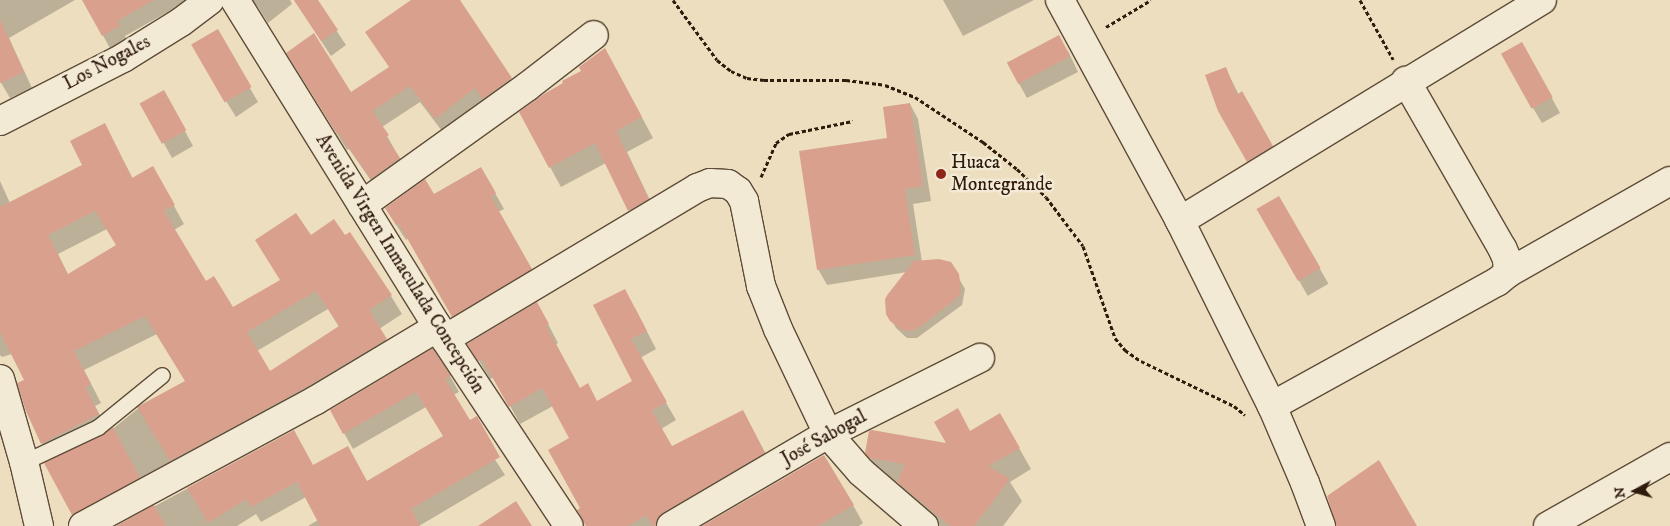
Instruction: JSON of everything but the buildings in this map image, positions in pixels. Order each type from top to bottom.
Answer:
[{"type":"street","name":"Los Nogales","points":[[0,121],[123,58],[181,22],[210,0]]},
{"type":"street","name":"Avenida Virgen Inmaculada Concepción","points":[[235,0],[442,333],[569,526]]},
{"type":"street","points":[[1060,0],[1180,221],[1272,406],[1321,526]]},
{"type":"street","points":[[1180,221],[1406,81],[1542,0]]},
{"type":"street","points":[[362,205],[528,86],[594,35]]},
{"type":"street","points":[[1406,81],[1502,248],[1507,259],[1508,273]]},
{"type":"street","points":[[1272,406],[1497,282],[1508,273],[1670,181]]},
{"type":"street","points":[[83,526],[442,333],[710,183],[728,184],[738,191],[747,210],[755,266],[763,292],[828,434],[861,472],[916,524]]},
{"type":"street","name":"José Sabogal","points":[[671,526],[828,434],[980,358]]},
{"type":"street","points":[[0,379],[24,462],[39,526]]},
{"type":"street","points":[[1548,526],[1670,456]]},
{"type":"lane","points":[[24,462],[98,427],[162,375]]},
{"type":"path","points":[[673,0],[717,60],[731,71],[747,78],[764,80],[846,80],[885,85],[915,97],[983,142],[1046,197],[1083,246],[1115,338],[1125,350],[1142,361],[1234,406],[1248,418]]},
{"type":"path","points":[[1082,42],[1151,0]]},
{"type":"path","points":[[1360,0],[1406,81]]},
{"type":"path","points":[[747,210],[776,143],[796,132],[853,121]]},
{"type":"place","name":"Huaca Montegrande","points":[[941,174]]}]
